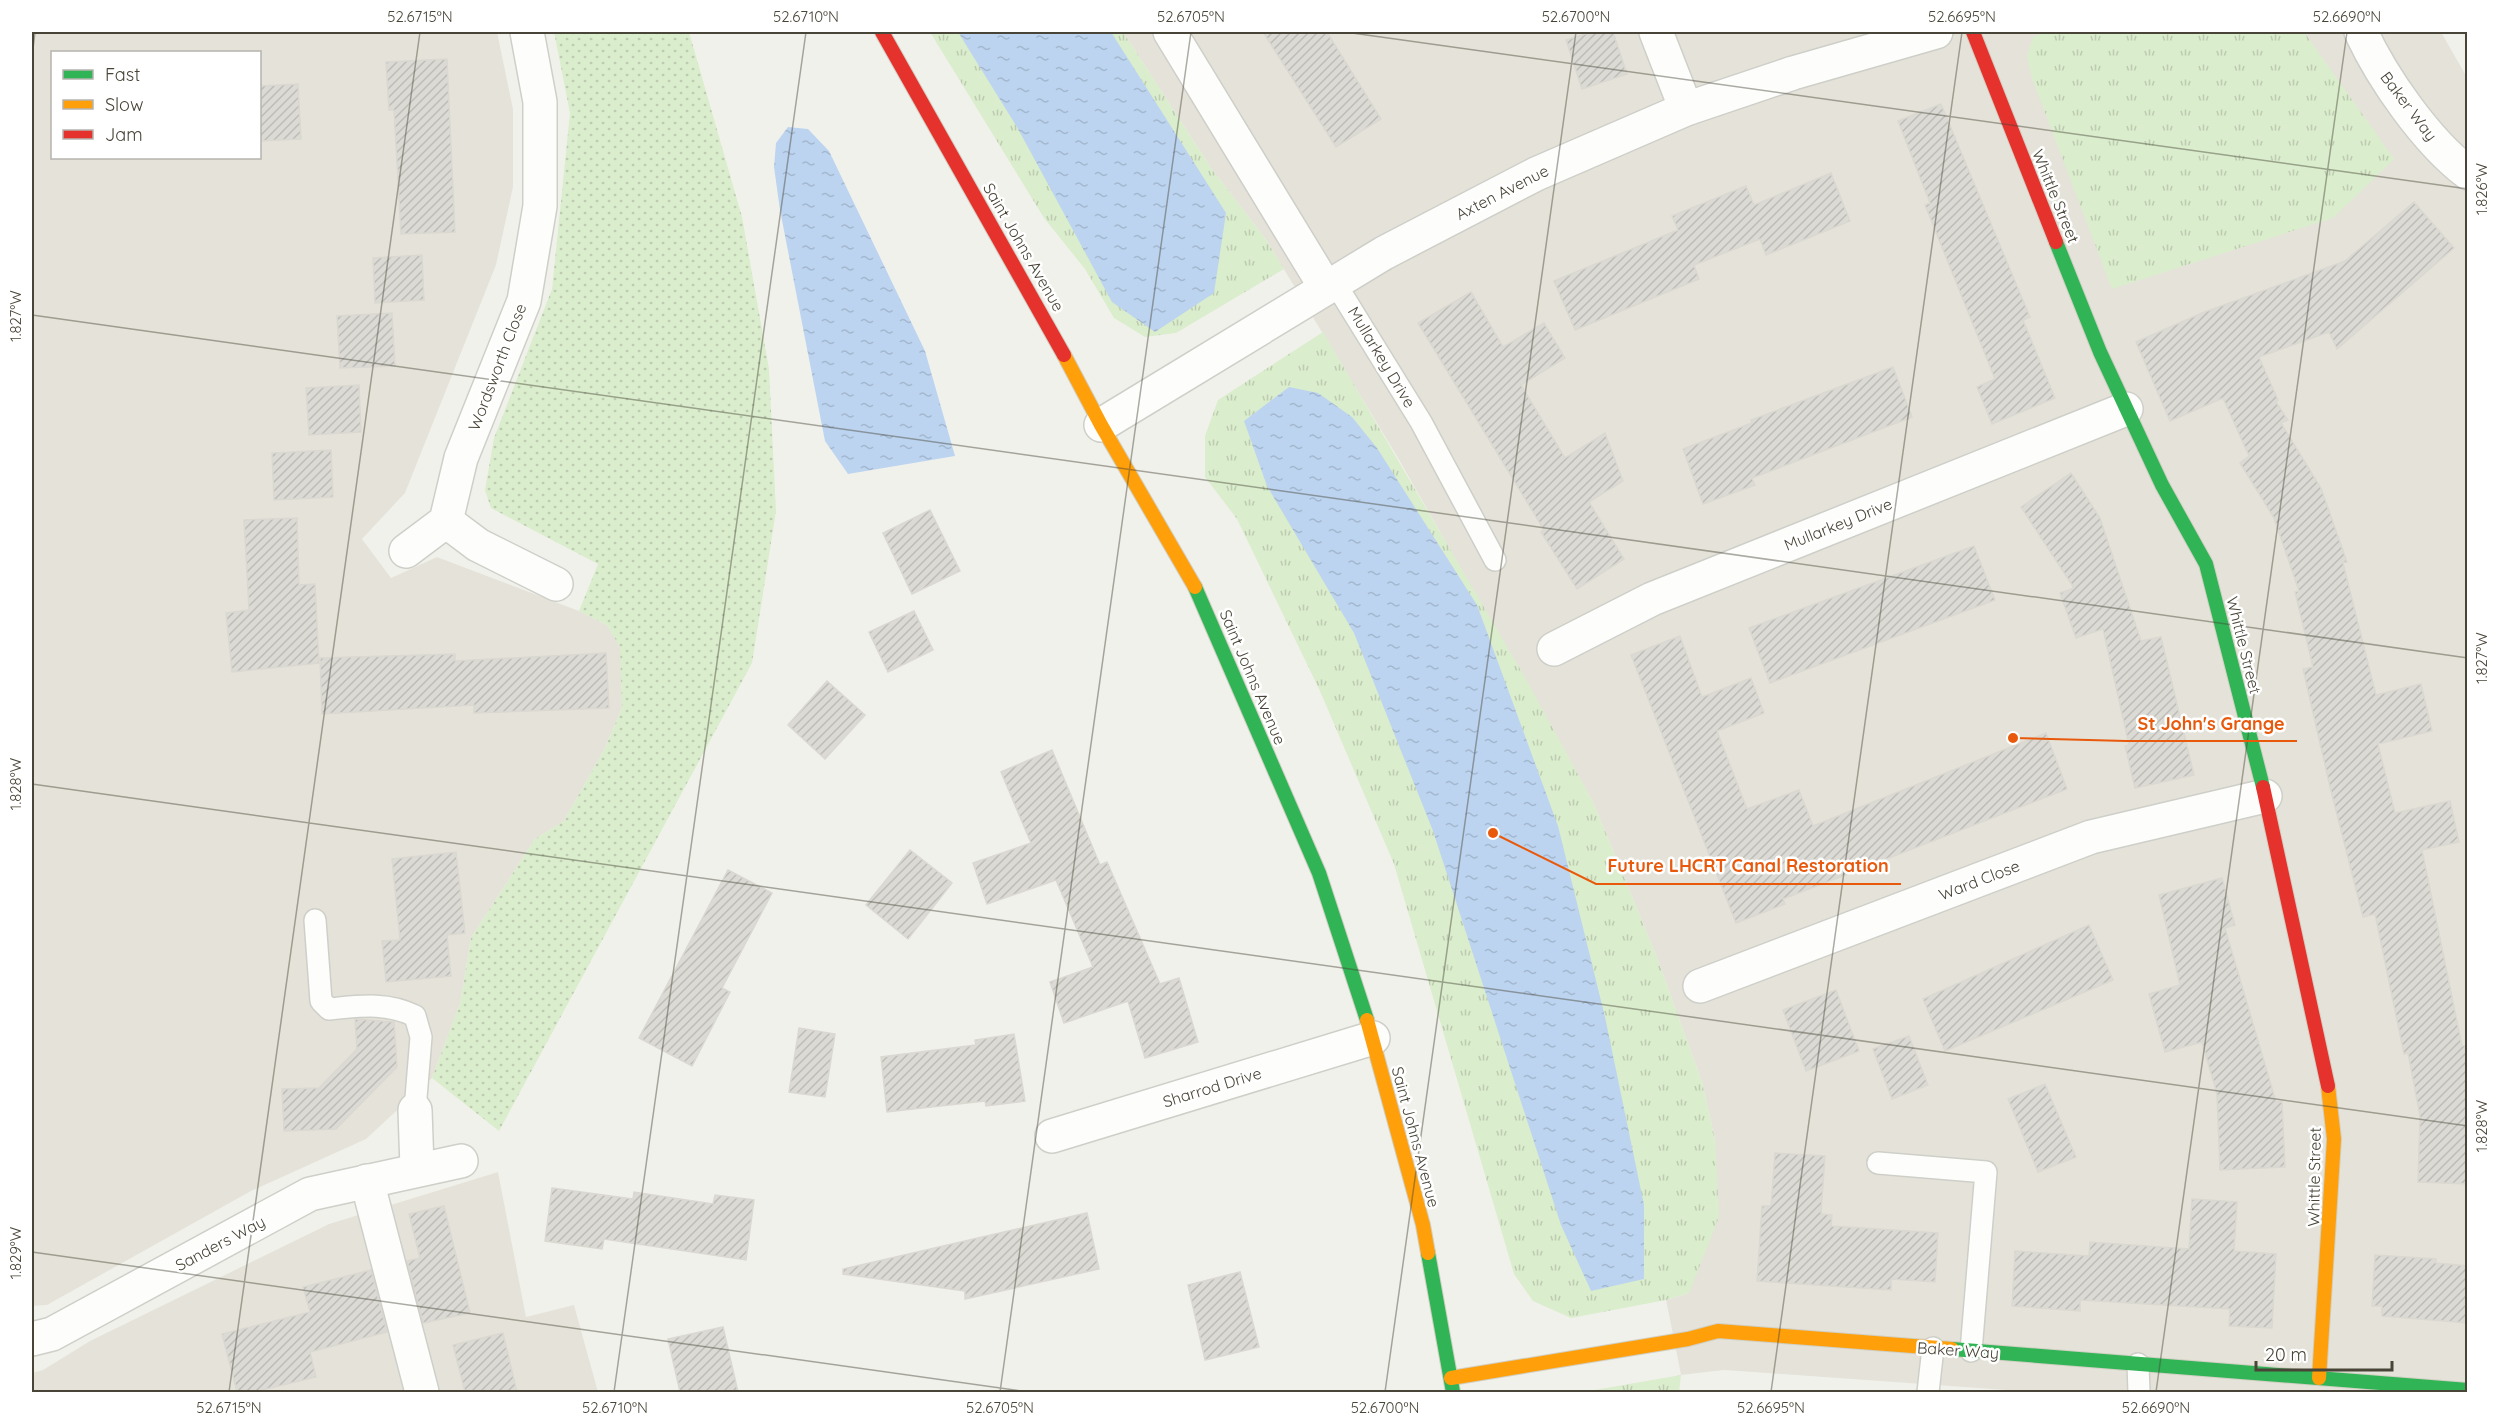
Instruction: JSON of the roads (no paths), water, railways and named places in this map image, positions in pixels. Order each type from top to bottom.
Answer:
[{"type":"main road","name":"Saint Johns Avenue","points":[[882,32],[1043,313],[1101,425],[1199,594],[1319,873],[1372,1038],[1423,1225],[1453,1392]]},
{"type":"main road","name":"Whittle Street","points":[[1973,32],[2100,352],[2162,484],[2206,564],[2265,796],[2326,1073],[2334,1139],[2319,1378]]},
{"type":"main road","name":"Baker Way","points":[[1451,1378],[1718,1331],[2468,1390]]},
{"type":"street","name":"Wordsworth Close","points":[[446,521],[461,458],[524,301],[528,280],[540,206],[540,102],[527,32]]},
{"type":"street","points":[[1170,32],[1330,286]]},
{"type":"street","points":[[1656,32],[1686,109]]},
{"type":"street","name":"Axten Avenue","points":[[1101,425],[1384,253],[1536,174],[1686,109],[1793,73],[1936,32]]},
{"type":"street","name":"Baker Way","points":[[2361,32],[2391,86],[2435,142],[2468,173]]},
{"type":"street","name":"Mullarkey Drive","points":[[1554,649],[1653,598],[2126,409]]},
{"type":"street","points":[[406,551],[446,521],[478,545],[556,584]]},
{"type":"street","name":"Ward Close","points":[[1700,986],[2091,837],[2265,796]]},
{"type":"street","name":"Sharrod Drive","points":[[1052,1136],[1372,1038]]},
{"type":"street","points":[[415,1110],[417,1168]]},
{"type":"street","name":"Sanders Way","points":[[32,1339],[51,1334],[310,1194],[417,1168],[460,1161]]},
{"type":"street","points":[[368,1181],[422,1392]]},
{"type":"lane","name":"Mullarkey Drive","points":[[1330,286],[1421,422],[1494,560]]},
{"type":"lane","points":[[315,920],[321,1001],[329,1009],[375,1005],[400,1009],[415,1016],[421,1037],[415,1110]]},
{"type":"lane","points":[[1878,1163],[1986,1172],[1971,1351]]},
{"type":"lane","points":[[1928,1392],[1933,1348]]},
{"type":"lane","points":[[2138,1364],[2139,1392]]},
{"type":"water","points":[[958,32],[1111,32],[1226,213],[1214,293],[1155,332],[1112,302],[1017,127]]},
{"type":"water","points":[[788,127],[808,129],[829,151],[925,351],[955,456],[848,474],[825,441],[780,210],[774,167],[776,143]]},
{"type":"water","points":[[1289,387],[1318,393],[1352,417],[1377,448],[1477,605],[1558,826],[1605,1017],[1644,1205],[1644,1279],[1591,1291],[1561,1225],[1433,831],[1354,633],[1267,486],[1244,421]]},
{"type":"place","name":"St John's Grange","points":[[2013,738]]},
{"type":"place","name":"Future LHCRT Canal Restoration","points":[[1493,833]]}]
